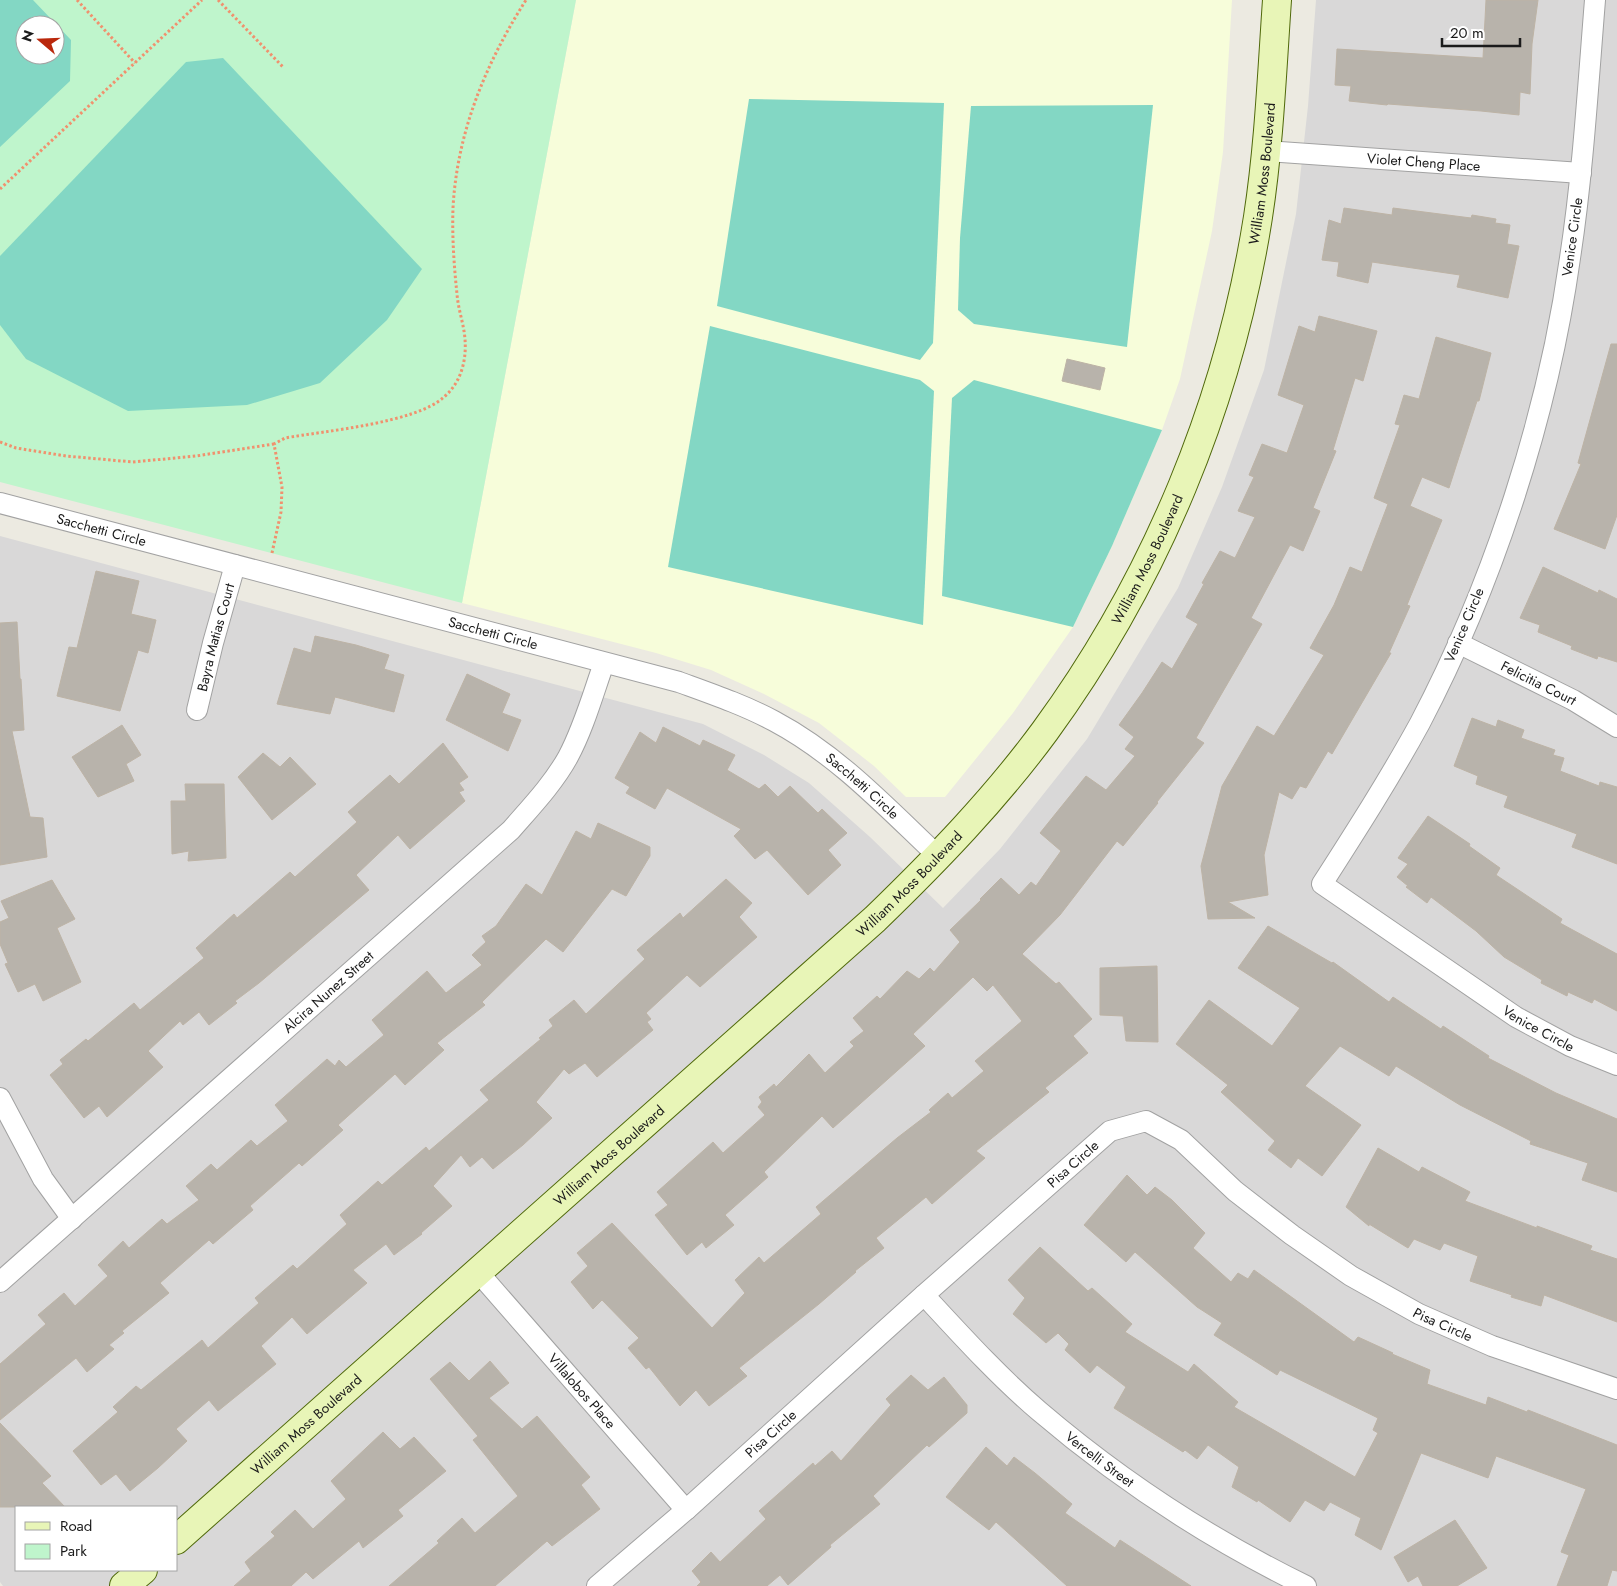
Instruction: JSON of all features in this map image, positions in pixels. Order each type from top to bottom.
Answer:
[{"type":"street","name":"William Moss Boulevard","points":[[178,1538],[875,919],[938,857],[1000,788],[1050,723],[1093,661],[1129,599],[1166,524],[1199,445],[1220,380],[1242,300],[1258,217],[1266,151],[1277,0]]},
{"type":"street","name":"Venice Circle","points":[[1595,0],[1581,172],[1570,259],[1553,351],[1531,441],[1504,528],[1458,642],[1416,730],[1373,806],[1322,884],[1516,1017],[1570,1046],[1617,1065]]},
{"type":"street","name":"Violet Cheng Place","points":[[1266,151],[1581,172]]},
{"type":"street","name":"Sacchetti Circle","points":[[0,503],[679,682],[733,701],[775,722],[817,748],[858,780],[938,857]]},
{"type":"street","name":"Bayra Matias Court","points":[[197,710],[213,643],[236,564]]},
{"type":"street","name":"Felicitia Court","points":[[1458,642],[1573,700],[1617,727]]},
{"type":"street","name":"Alcira Nunez Street","points":[[0,1282],[511,830],[540,796],[567,757],[585,719],[604,663]]},
{"type":"street","points":[[0,1098],[42,1179],[72,1219]]},
{"type":"street","name":"Pisa Circle","points":[[597,1586],[686,1510],[924,1295],[1110,1131],[1146,1121],[1181,1140],[1236,1191],[1284,1230],[1360,1281],[1420,1314],[1492,1346],[1617,1389]]},
{"type":"street","name":"Villalobos Place","points":[[478,1272],[686,1510]]},
{"type":"street","name":"Vercelli Street","points":[[924,1295],[978,1354],[1032,1404],[1106,1466],[1179,1516],[1255,1561],[1306,1586]]},
{"type":"street","points":[[124,1586],[141,1571]]},
{"type":"path","points":[[77,0],[135,63]]},
{"type":"path","points":[[0,189],[202,0]]},
{"type":"path","points":[[218,0],[283,67]]},
{"type":"path","points":[[0,442],[16,448],[58,455],[133,462],[196,456],[274,444],[285,438],[388,420],[424,410],[444,397],[458,381],[465,360],[464,332],[457,298],[453,252],[453,208],[458,163],[468,122],[481,84],[497,49],[526,0]]},
{"type":"path","points":[[267,573],[281,512],[282,487],[274,444]]},
{"type":"shaded area","points":[[0,0],[33,0],[47,15],[15,15],[15,65],[65,65],[65,34],[71,40],[70,81],[0,147]]},
{"type":"shaded area","points":[[576,0],[1232,0],[1223,152],[1212,231],[1180,379],[1162,430],[1112,546],[1073,627],[1013,713],[945,797],[906,797],[874,766],[819,723],[764,694],[711,670],[656,653],[462,603]]},
{"type":"shaded area","points":[[1316,0],[1617,0],[1617,1586],[3,1586],[0,1582],[0,536],[703,724],[764,755],[809,783],[870,837],[943,908],[1000,849],[1087,739],[1178,588],[1222,487],[1264,370],[1296,214],[1308,106]]},
{"type":"shaded area","points":[[223,58],[422,269],[387,320],[320,383],[247,405],[128,411],[26,359],[0,325],[0,256],[186,62]]},
{"type":"shaded area","points":[[749,99],[944,103],[933,343],[920,360],[717,306]]},
{"type":"shaded area","points":[[1153,105],[1127,347],[974,324],[958,310],[960,238],[971,106]]},
{"type":"shaded area","points":[[710,326],[920,380],[934,391],[923,625],[668,567]]},
{"type":"shaded area","points":[[974,380],[1162,430],[1112,546],[1073,627],[942,596],[952,398]]},
{"type":"green space","points":[[0,0],[576,0],[462,603],[0,482]]},
{"type":"building","points":[[1486,0],[1538,0],[1532,44],[1530,94],[1520,92],[1519,115],[1349,101],[1351,86],[1335,85],[1337,49],[1483,58]]},
{"type":"building","points":[[1344,208],[1392,215],[1393,208],[1471,218],[1472,215],[1496,219],[1495,223],[1510,225],[1507,244],[1519,246],[1508,298],[1457,287],[1460,275],[1372,262],[1368,283],[1337,276],[1339,262],[1322,260],[1329,220],[1341,224]]},
{"type":"building","points":[[1319,316],[1377,331],[1363,381],[1355,378],[1333,450],[1336,451],[1313,508],[1320,511],[1303,551],[1290,545],[1251,618],[1262,624],[1196,738],[1204,743],[1123,846],[1117,841],[1060,915],[1022,954],[1056,984],[1059,982],[1092,1019],[1073,1036],[1088,1053],[1045,1088],[1049,1092],[976,1151],[985,1158],[932,1204],[926,1197],[876,1238],[884,1248],[855,1271],[819,1304],[739,1368],[747,1376],[709,1406],[696,1390],[680,1406],[649,1367],[646,1369],[628,1348],[639,1338],[602,1300],[593,1309],[571,1282],[588,1266],[577,1253],[612,1223],[712,1328],[745,1293],[735,1280],[759,1257],[764,1263],[821,1214],[816,1207],[897,1138],[931,1112],[929,1110],[948,1093],[952,1098],[984,1071],[975,1061],[1022,1021],[993,985],[987,991],[973,977],[913,1034],[925,1046],[833,1128],[822,1116],[764,1172],[768,1177],[725,1215],[734,1225],[706,1248],[702,1242],[687,1255],[655,1215],[668,1205],[657,1192],[713,1142],[723,1153],[765,1115],[758,1107],[762,1102],[759,1097],[774,1084],[776,1087],[809,1054],[825,1073],[854,1046],[850,1042],[864,1031],[853,1018],[877,996],[880,999],[907,971],[919,979],[930,968],[934,972],[960,942],[950,930],[1001,878],[1019,895],[1031,882],[1036,886],[1061,851],[1040,833],[1086,776],[1106,790],[1135,756],[1125,749],[1134,737],[1119,725],[1162,662],[1172,669],[1198,624],[1186,617],[1220,551],[1235,558],[1255,517],[1238,511],[1254,477],[1249,475],[1262,444],[1287,453],[1304,405],[1278,395],[1299,326],[1315,332]]},
{"type":"building","points":[[1436,337],[1491,353],[1479,401],[1477,401],[1449,488],[1422,477],[1410,506],[1442,520],[1407,605],[1410,606],[1389,653],[1391,653],[1332,754],[1328,751],[1306,788],[1300,786],[1292,799],[1279,792],[1264,855],[1268,895],[1228,902],[1255,918],[1208,919],[1201,866],[1222,786],[1257,726],[1274,736],[1324,655],[1310,648],[1334,605],[1350,567],[1362,572],[1388,504],[1374,498],[1400,425],[1395,424],[1404,395],[1419,399]]},
{"type":"building","points":[[1611,344],[1617,344],[1617,515],[1605,549],[1554,529],[1581,464],[1578,463]]},
{"type":"building","points":[[1067,359],[1105,368],[1100,390],[1062,381]]},
{"type":"building","points":[[1543,567],[1598,593],[1599,590],[1617,599],[1617,662],[1598,656],[1597,659],[1571,649],[1572,646],[1538,632],[1540,625],[1520,618]]},
{"type":"building","points":[[96,571],[139,581],[131,614],[156,620],[148,653],[138,650],[120,711],[57,696],[69,647],[77,648]]},
{"type":"building","points":[[17,622],[24,730],[12,731],[30,817],[43,818],[47,857],[0,865],[0,623]]},
{"type":"building","points":[[315,636],[389,655],[384,669],[404,675],[394,712],[335,697],[330,714],[277,704],[294,648],[311,653]]},
{"type":"building","points":[[467,674],[510,694],[502,713],[521,720],[508,751],[446,720]]},
{"type":"building","points":[[1472,718],[1496,727],[1498,720],[1524,730],[1521,738],[1555,750],[1553,755],[1564,758],[1560,771],[1599,786],[1600,782],[1617,787],[1617,864],[1572,847],[1577,834],[1504,807],[1508,796],[1476,784],[1478,776],[1454,766]]},
{"type":"building","points":[[122,725],[141,755],[126,764],[134,781],[98,797],[72,757]]},
{"type":"building","points":[[663,727],[700,746],[703,740],[735,755],[727,770],[759,789],[765,784],[778,797],[790,786],[818,813],[822,809],[847,833],[828,850],[841,865],[808,895],[767,850],[755,859],[734,836],[741,829],[667,788],[655,809],[626,793],[630,787],[615,778],[640,732],[656,743]]},
{"type":"building","points":[[443,743],[468,777],[459,783],[464,790],[459,792],[465,801],[410,849],[398,835],[356,875],[369,890],[235,1001],[237,1003],[209,1025],[199,1012],[183,1025],[180,1021],[148,1051],[163,1067],[107,1117],[99,1106],[84,1118],[50,1075],[63,1064],[60,1060],[86,1039],[88,1041],[134,1003],[140,1010],[204,958],[196,948],[234,914],[237,918],[290,872],[295,877],[357,822],[348,812],[390,775],[399,784]]},
{"type":"building","points":[[263,753],[280,767],[290,757],[316,784],[272,820],[238,777]]},
{"type":"building","points":[[185,784],[224,784],[226,858],[188,861],[189,851],[172,854],[171,801],[186,801]]},
{"type":"building","points":[[1428,816],[1470,844],[1469,846],[1500,868],[1496,875],[1562,919],[1560,923],[1617,954],[1617,1011],[1594,999],[1592,1003],[1568,992],[1567,996],[1541,983],[1542,980],[1504,957],[1476,931],[1431,897],[1427,903],[1406,887],[1408,886],[1397,877],[1408,864],[1398,858]]},
{"type":"building","points":[[598,823],[650,847],[650,856],[626,896],[612,889],[563,952],[546,939],[482,1002],[485,1005],[437,1043],[444,1050],[405,1085],[395,1074],[338,1125],[343,1130],[302,1166],[299,1163],[250,1206],[253,1210],[213,1244],[209,1240],[160,1283],[169,1293],[122,1331],[124,1333],[109,1345],[114,1349],[87,1372],[76,1358],[0,1420],[0,1364],[46,1324],[38,1315],[64,1293],[75,1306],[108,1276],[98,1265],[123,1241],[129,1248],[162,1219],[167,1224],[199,1200],[186,1186],[211,1164],[217,1170],[251,1140],[257,1146],[288,1121],[275,1105],[327,1059],[335,1066],[339,1060],[346,1067],[384,1035],[372,1020],[427,971],[446,993],[482,965],[472,955],[486,942],[482,936],[496,926],[526,884],[542,895],[576,831],[591,839]]},
{"type":"building","points":[[726,879],[752,903],[739,917],[757,937],[700,987],[687,975],[646,1013],[651,1019],[647,1022],[653,1030],[597,1077],[585,1063],[569,1074],[564,1069],[536,1102],[552,1118],[493,1169],[482,1157],[470,1167],[461,1155],[433,1186],[452,1206],[422,1234],[394,1255],[386,1244],[353,1270],[367,1283],[307,1334],[292,1317],[261,1346],[276,1364],[218,1411],[209,1400],[176,1429],[187,1441],[158,1468],[130,1491],[116,1474],[101,1485],[73,1451],[118,1412],[113,1407],[136,1386],[141,1390],[202,1340],[208,1348],[259,1303],[255,1298],[293,1265],[297,1269],[347,1224],[340,1215],[378,1181],[382,1185],[426,1147],[429,1151],[489,1100],[480,1090],[541,1039],[539,1038],[553,1026],[549,1020],[574,1000],[586,1014],[645,959],[637,950],[680,913],[683,918]]},
{"type":"building","points":[[52,880],[75,919],[57,928],[81,982],[43,1001],[35,984],[18,992],[5,964],[8,963],[0,944],[0,922],[9,918],[1,901]]},
{"type":"building","points":[[1268,926],[1333,962],[1389,1002],[1393,997],[1441,1029],[1443,1026],[1489,1056],[1488,1058],[1556,1093],[1617,1119],[1617,1192],[1582,1180],[1588,1163],[1530,1144],[1531,1141],[1460,1105],[1396,1066],[1389,1076],[1340,1046],[1305,1086],[1361,1125],[1322,1176],[1298,1158],[1291,1168],[1268,1150],[1275,1141],[1221,1092],[1228,1085],[1176,1044],[1209,1000],[1272,1046],[1300,1008],[1238,968]]},
{"type":"building","points":[[1157,966],[1158,1042],[1126,1041],[1123,1016],[1100,1015],[1100,968]]},
{"type":"building","points":[[1378,1148],[1419,1172],[1422,1167],[1470,1192],[1465,1201],[1592,1246],[1590,1250],[1617,1259],[1617,1322],[1544,1295],[1541,1306],[1511,1297],[1512,1295],[1470,1281],[1478,1256],[1444,1243],[1440,1250],[1414,1239],[1408,1248],[1369,1224],[1369,1226],[1346,1207]]},
{"type":"building","points":[[1127,1175],[1147,1195],[1155,1187],[1172,1200],[1205,1233],[1193,1248],[1231,1282],[1238,1273],[1248,1279],[1254,1270],[1354,1342],[1358,1337],[1430,1370],[1427,1384],[1486,1405],[1488,1397],[1527,1412],[1528,1410],[1617,1445],[1617,1571],[1612,1570],[1607,1586],[1557,1586],[1569,1555],[1561,1552],[1586,1489],[1496,1456],[1488,1478],[1421,1453],[1381,1550],[1355,1535],[1361,1518],[1330,1502],[1324,1511],[1305,1500],[1290,1522],[1258,1500],[1257,1502],[1232,1487],[1239,1467],[1208,1445],[1197,1459],[1114,1408],[1126,1387],[1097,1365],[1090,1373],[1065,1350],[1069,1344],[1058,1333],[1046,1343],[1013,1314],[1025,1298],[1008,1280],[1040,1247],[1088,1291],[1092,1288],[1132,1324],[1125,1332],[1188,1372],[1194,1364],[1238,1402],[1234,1407],[1355,1477],[1378,1433],[1373,1430],[1378,1418],[1280,1370],[1277,1375],[1214,1335],[1222,1323],[1197,1307],[1135,1252],[1126,1262],[1084,1225]]},
{"type":"building","points":[[490,1361],[509,1383],[489,1398],[522,1429],[537,1416],[590,1477],[581,1485],[600,1509],[552,1546],[547,1541],[495,1586],[389,1586],[439,1543],[437,1541],[462,1518],[475,1533],[518,1496],[473,1440],[478,1436],[430,1379],[450,1362],[469,1381]]},
{"type":"building","points":[[911,1375],[928,1390],[944,1377],[967,1405],[967,1413],[929,1447],[927,1445],[873,1496],[880,1504],[830,1545],[831,1547],[788,1585],[780,1575],[767,1586],[697,1586],[701,1582],[692,1571],[711,1552],[720,1562],[766,1519],[759,1511],[813,1463],[815,1466],[832,1451],[841,1461],[891,1405],[886,1399]]},
{"type":"building","points":[[0,1423],[51,1476],[42,1483],[64,1506],[0,1507]]},
{"type":"building","points":[[383,1432],[400,1449],[414,1437],[446,1471],[398,1510],[403,1516],[363,1548],[359,1541],[313,1579],[306,1572],[291,1586],[234,1586],[251,1571],[245,1562],[275,1536],[271,1532],[295,1510],[313,1529],[346,1499],[331,1481]]},
{"type":"building","points":[[986,1447],[1007,1466],[1014,1457],[1035,1473],[1072,1504],[1065,1513],[1115,1548],[1120,1540],[1191,1586],[1067,1586],[996,1522],[989,1530],[946,1497]]},
{"type":"building","points":[[1455,1520],[1487,1568],[1457,1586],[1423,1586],[1418,1576],[1408,1582],[1394,1557]]}]
